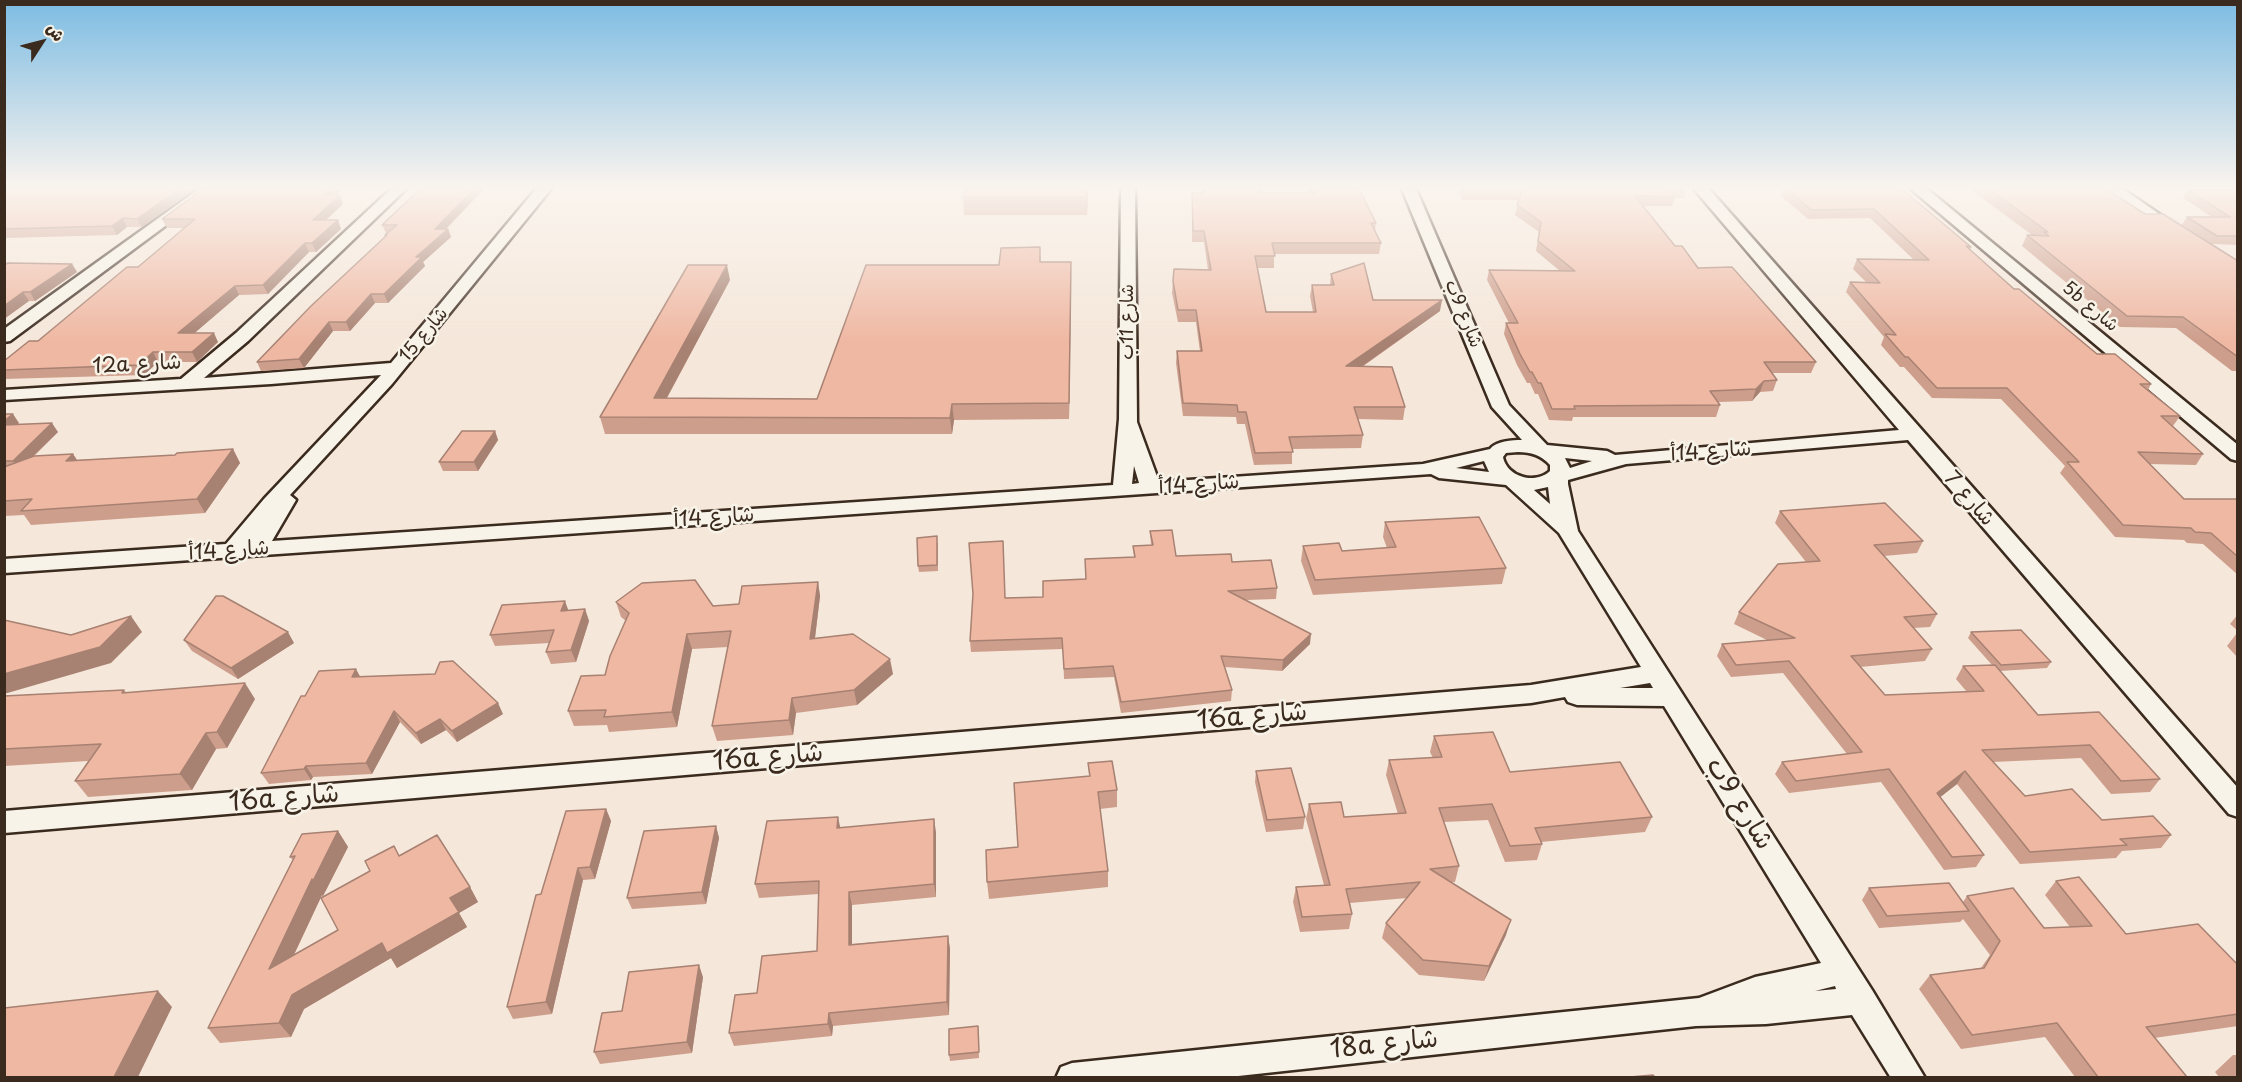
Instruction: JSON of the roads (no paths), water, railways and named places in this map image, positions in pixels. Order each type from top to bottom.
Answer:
[{"type":"street","points":[[4,337],[138,239]]},
{"type":"street","points":[[186,384],[242,337],[345,239]]},
{"type":"street","name":"شارع 15","points":[[232,551],[271,502],[391,374],[502,239]]},
{"type":"street","name":"شارع 11ب","points":[[1122,490],[1128,419],[1128,239]]},
{"type":"street","name":"شارع 9ب","points":[[1430,239],[1501,407],[1541,450],[1557,460],[1561,469],[1558,477],[1559,501],[1568,531],[1910,1077]]},
{"type":"street","name":"شارع 7","points":[[1745,239],[2238,807]]},
{"type":"street","name":"5b شارع","points":[[1978,239],[2238,455]]},
{"type":"street","points":[[205,383],[242,337]]},
{"type":"street","name":"12a شارع","points":[[4,395],[391,374]]},
{"type":"street","points":[[1495,453],[1501,407]]},
{"type":"street","name":"شارع 11ب","points":[[1128,419],[1151,488]]},
{"type":"street","name":"شارع 14أ","points":[[4,566],[1423,470],[1495,453],[1511,446],[1625,458],[1918,440]]},
{"type":"street","name":"شارع 9ب","points":[[1495,453],[1492,460],[1496,469],[1512,480],[1568,531]]},
{"type":"street","name":"شارع 14أ","points":[[1423,470],[1542,484],[1558,477],[1625,458]]},
{"type":"street","name":"شارع 15","points":[[257,549],[298,475]]},
{"type":"street","name":"16a شارع","points":[[4,822],[1531,694],[1657,674]]},
{"type":"street","name":"16a شارع","points":[[1531,694],[1672,697]]},
{"type":"street","name":"18a شارع","points":[[1696,1012],[1755,992],[1843,971]]},
{"type":"street","name":"18a شارع","points":[[1072,1077],[1696,1012],[1766,1011],[1861,1000]]}]
